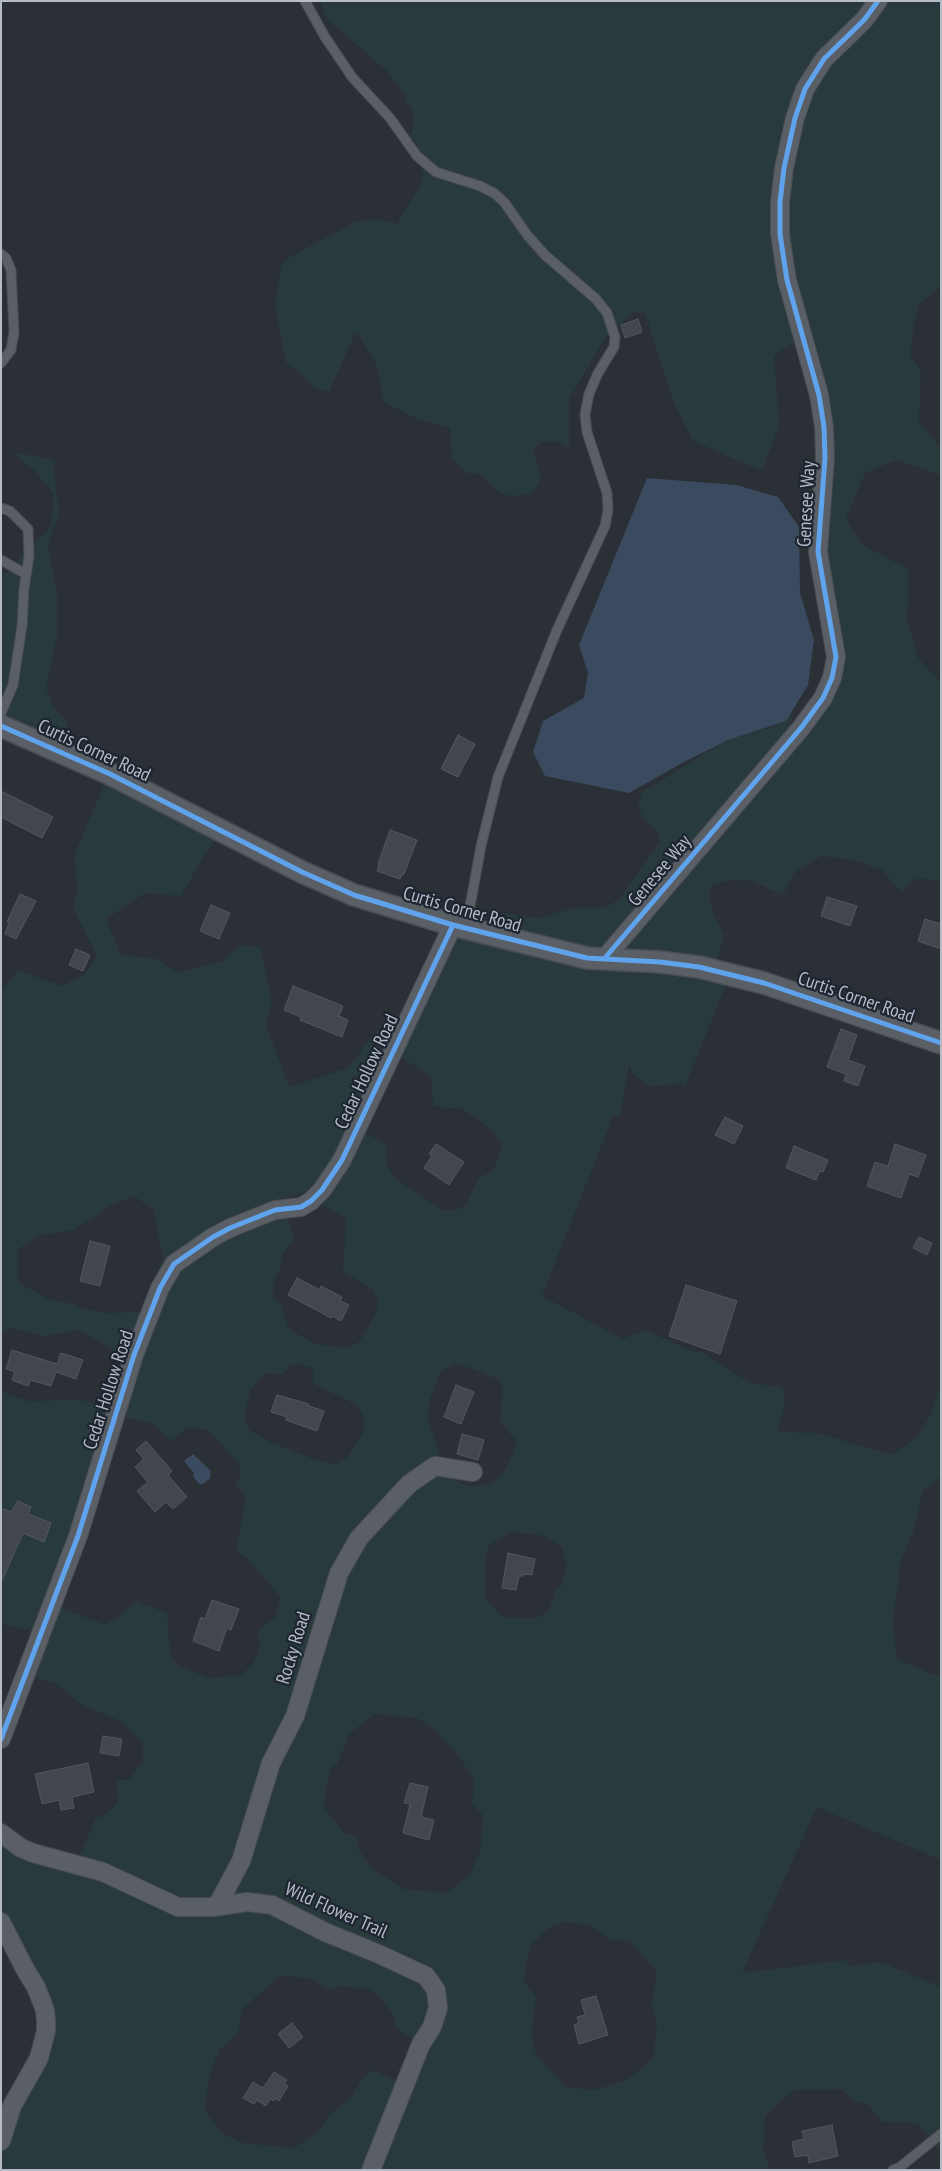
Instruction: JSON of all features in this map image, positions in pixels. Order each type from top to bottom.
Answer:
[{"type":"street","name":"Genesee Way","points":[[604,959],[801,728],[823,698],[832,678],[836,657],[818,552],[825,458],[824,427],[818,395],[787,280],[780,234],[780,202],[784,168],[795,118],[804,90],[824,59],[864,20],[878,1]]},
{"type":"street","name":"Curtis Corner Road","points":[[1,726],[110,774],[328,884],[354,895],[459,927],[587,958],[660,962],[699,967],[764,983],[941,1043]]},
{"type":"street","name":"Cedar Hollow Road","points":[[1,1739],[78,1536],[129,1371],[160,1288],[174,1264],[213,1237],[275,1210],[301,1207],[311,1201],[322,1190],[342,1160],[459,927]]},
{"type":"street","name":"Rocky Road","points":[[217,1906],[241,1861],[271,1763],[295,1716],[339,1573],[359,1538],[408,1484],[435,1466],[473,1472]]},
{"type":"street","name":"Wild Flower Trail","points":[[1,1834],[21,1848],[33,1853],[103,1872],[178,1907],[217,1906],[247,1902],[272,1905],[325,1932],[418,1971],[432,1984],[438,1999],[438,2008],[432,2027],[421,2044],[371,2170]]},
{"type":"street","points":[[1,1922],[36,1987],[45,2010],[46,2021],[44,2042],[39,2058],[12,2106],[1,2141]]},
{"type":"lane","points":[[305,1],[325,37],[352,76],[390,118],[417,156],[436,172],[480,186],[494,193],[504,202],[545,255],[596,299],[607,313],[615,338],[610,355],[598,373],[589,394],[585,415],[587,432],[607,493],[608,510],[605,526],[556,630],[498,777],[459,927]]},
{"type":"lane","points":[[1,254],[6,258],[11,270],[14,332],[10,350],[1,363]]},
{"type":"lane","points":[[1,508],[10,511],[28,529],[29,556],[22,626],[13,685],[1,713]]},
{"type":"lane","points":[[1,560],[26,574]]},
{"type":"lane","points":[[893,2170],[900,2167],[941,2134]]},
{"type":"shaded area","points":[[320,1],[941,1],[941,287],[919,304],[914,322],[910,356],[921,370],[919,421],[941,448],[941,475],[896,460],[865,473],[846,519],[862,545],[907,568],[909,582],[907,619],[918,658],[941,682],[941,881],[916,878],[901,892],[882,870],[853,860],[821,856],[794,873],[783,895],[752,881],[729,880],[713,885],[709,893],[713,913],[724,935],[715,968],[727,983],[687,1081],[687,1086],[681,1084],[649,1086],[633,1074],[629,1065],[620,1116],[613,1116],[542,1296],[623,1339],[646,1330],[687,1349],[701,1352],[751,1383],[783,1387],[785,1405],[777,1432],[818,1433],[891,1455],[917,1437],[931,1414],[941,1383],[941,1476],[923,1491],[913,1532],[901,1560],[893,1622],[897,1659],[935,1675],[941,1675],[941,1860],[817,1807],[742,1973],[846,1960],[850,1966],[881,1962],[941,1987],[941,2154],[920,2125],[912,2122],[882,2122],[869,2105],[853,2101],[842,2089],[794,2090],[765,2116],[763,2149],[770,2170],[1,2170],[1,2139],[46,2030],[1,1917],[1,1830],[23,1846],[78,1859],[96,1818],[107,1814],[118,1802],[117,1780],[128,1780],[143,1762],[143,1744],[121,1721],[84,1706],[55,1683],[30,1676],[40,1634],[1,1623],[1,1391],[27,1401],[81,1400],[121,1410],[138,1361],[115,1351],[79,1330],[43,1336],[9,1328],[1,1336],[1,994],[18,970],[62,986],[84,975],[97,956],[73,908],[78,889],[74,856],[106,780],[220,834],[203,857],[181,896],[145,893],[106,919],[121,955],[158,959],[178,973],[223,961],[240,945],[260,946],[272,1002],[266,1025],[289,1087],[348,1068],[376,1031],[389,1029],[403,1035],[456,934],[495,942],[507,920],[506,913],[538,918],[574,908],[607,907],[619,899],[660,842],[658,832],[644,820],[638,807],[642,792],[727,740],[775,726],[792,711],[791,724],[786,740],[833,679],[820,549],[825,474],[805,335],[774,356],[779,426],[762,471],[693,441],[673,401],[645,313],[634,312],[605,338],[569,399],[569,448],[556,441],[541,442],[533,449],[541,479],[532,494],[511,496],[499,492],[478,473],[468,474],[452,459],[450,428],[420,420],[384,402],[376,364],[358,333],[355,334],[329,392],[315,388],[299,372],[286,363],[275,305],[281,266],[288,258],[355,222],[377,219],[397,224],[420,186],[423,175],[417,144],[411,137],[414,120],[411,107],[406,102],[405,95],[386,70],[327,19]],"holes":[[[397,1055],[431,1076],[433,1105],[443,1108],[461,1108],[489,1127],[502,1144],[497,1162],[492,1171],[479,1178],[466,1204],[457,1210],[442,1210],[395,1178],[386,1164],[386,1145],[359,1128]],[[309,1191],[319,1203],[346,1218],[343,1272],[371,1288],[378,1300],[376,1314],[359,1342],[347,1348],[315,1344],[292,1331],[287,1325],[282,1306],[273,1296],[273,1283],[280,1268],[282,1255],[294,1239],[282,1198]],[[134,1196],[154,1210],[163,1259],[155,1277],[153,1310],[147,1312],[103,1313],[80,1308],[74,1304],[49,1300],[18,1282],[17,1250],[40,1235],[75,1230],[80,1225],[93,1219],[107,1207]],[[299,1364],[312,1368],[314,1376],[312,1383],[357,1405],[365,1419],[363,1432],[348,1457],[336,1464],[316,1460],[270,1442],[250,1431],[244,1419],[250,1391],[265,1373],[283,1374],[290,1365]],[[454,1364],[466,1366],[497,1379],[503,1388],[500,1421],[516,1441],[514,1451],[504,1472],[492,1484],[467,1486],[448,1474],[438,1458],[439,1452],[427,1418],[429,1402],[440,1372]],[[124,1417],[154,1424],[171,1441],[187,1427],[209,1430],[239,1464],[240,1478],[235,1484],[246,1498],[236,1551],[247,1558],[281,1598],[275,1617],[257,1632],[260,1646],[253,1664],[241,1675],[208,1678],[178,1665],[170,1654],[167,1613],[136,1601],[118,1618],[104,1624],[56,1606]],[[512,1532],[545,1536],[562,1547],[567,1567],[561,1587],[557,1588],[549,1610],[537,1618],[502,1617],[485,1599],[486,1554],[490,1544]],[[374,1714],[417,1718],[434,1729],[458,1755],[474,1780],[472,1803],[483,1816],[480,1851],[470,1874],[447,1893],[404,1889],[374,1870],[358,1849],[358,1838],[344,1833],[323,1806],[330,1769],[337,1764],[350,1733]],[[564,1922],[589,1925],[611,1940],[629,1941],[657,1972],[652,2005],[657,2023],[654,2055],[647,2064],[625,2081],[593,2090],[566,2087],[536,2054],[531,2034],[536,1997],[524,1982],[526,1963],[531,1945],[548,1928]],[[280,1976],[309,1978],[329,1990],[340,1986],[369,1989],[379,1996],[395,2017],[395,2028],[422,2044],[403,2083],[372,2070],[362,2079],[351,2098],[331,2113],[319,2131],[294,2148],[243,2143],[223,2134],[205,2111],[209,2076],[220,2049],[238,2033],[242,2009]]]},
{"type":"shaded area","points":[[12,452],[55,460],[54,472],[59,513],[48,545],[57,595],[57,637],[46,688],[53,706],[68,723],[52,753],[1,733],[1,577],[14,567],[24,551],[44,535],[51,526],[54,494],[36,472]]},
{"type":"water","points":[[647,478],[736,485],[778,497],[799,527],[800,593],[814,640],[808,685],[786,721],[728,740],[629,793],[545,776],[533,752],[543,721],[584,698],[588,673],[579,645]]},
{"type":"water","points":[[193,1454],[211,1471],[210,1478],[203,1484],[199,1484],[193,1476],[194,1473],[184,1461]]},
{"type":"building","points":[[638,319],[642,332],[625,338],[621,325]]},
{"type":"building","points":[[458,735],[475,744],[458,777],[441,769]]},
{"type":"building","points":[[1,791],[53,817],[42,838],[1,817]]},
{"type":"building","points":[[390,830],[417,840],[404,874],[402,874],[400,879],[377,871]]},
{"type":"building","points":[[20,894],[36,901],[16,939],[5,934],[9,923],[7,922]]},
{"type":"building","points":[[827,897],[857,906],[850,926],[821,916]]},
{"type":"building","points":[[211,905],[230,913],[219,939],[200,931]]},
{"type":"building","points":[[925,919],[941,924],[941,949],[918,941]]},
{"type":"building","points":[[76,949],[90,955],[83,971],[69,965]]},
{"type":"building","points":[[293,986],[343,1006],[339,1016],[348,1020],[342,1037],[300,1020],[301,1017],[284,1010]]},
{"type":"building","points":[[841,1029],[857,1035],[848,1060],[865,1066],[858,1086],[844,1081],[846,1074],[827,1067]]},
{"type":"building","points":[[725,1117],[743,1126],[734,1144],[715,1135]]},
{"type":"building","points":[[436,1144],[464,1162],[449,1185],[424,1168],[432,1156],[429,1154]]},
{"type":"building","points":[[895,1144],[926,1155],[918,1177],[909,1174],[901,1198],[867,1186],[875,1162],[888,1166]]},
{"type":"building","points":[[794,1146],[828,1160],[823,1172],[820,1171],[816,1180],[786,1168]]},
{"type":"building","points":[[919,1237],[932,1243],[927,1255],[913,1248]]},
{"type":"building","points":[[90,1241],[110,1246],[100,1286],[80,1281]]},
{"type":"building","points":[[297,1278],[320,1290],[321,1286],[342,1297],[340,1301],[349,1305],[341,1321],[332,1316],[331,1318],[288,1295]]},
{"type":"building","points":[[686,1285],[737,1301],[720,1354],[669,1336]]},
{"type":"building","points":[[12,1350],[57,1364],[61,1353],[83,1360],[76,1379],[56,1372],[51,1386],[30,1380],[28,1386],[12,1380],[15,1372],[6,1369]]},
{"type":"building","points":[[456,1385],[474,1392],[461,1424],[444,1417]]},
{"type":"building","points":[[277,1395],[309,1404],[309,1406],[324,1411],[317,1431],[286,1420],[287,1417],[271,1412]]},
{"type":"building","points":[[462,1434],[484,1440],[478,1460],[457,1454]]},
{"type":"building","points":[[146,1441],[172,1471],[168,1475],[187,1497],[173,1509],[166,1502],[155,1512],[137,1491],[148,1482],[135,1467],[144,1459],[136,1450]]},
{"type":"building","points":[[18,1501],[31,1507],[28,1514],[51,1523],[44,1542],[23,1533],[1,1583],[1,1508],[11,1512]]},
{"type":"building","points":[[508,1553],[535,1559],[532,1575],[523,1574],[523,1576],[519,1576],[516,1590],[502,1588]]},
{"type":"building","points":[[212,1600],[239,1609],[231,1630],[227,1628],[219,1651],[193,1641],[201,1617],[205,1619]]},
{"type":"building","points":[[103,1736],[122,1739],[119,1756],[100,1753]]},
{"type":"building","points":[[88,1763],[94,1792],[72,1797],[74,1808],[61,1810],[59,1800],[42,1804],[35,1774]]},
{"type":"building","points":[[410,1783],[428,1787],[421,1817],[434,1820],[429,1840],[403,1833],[410,1804],[404,1803]]},
{"type":"building","points":[[596,1996],[608,2035],[579,2044],[574,2025],[579,2023],[577,2017],[585,2015],[581,2000]]},
{"type":"building","points":[[292,2023],[303,2037],[289,2048],[278,2034]]},
{"type":"building","points":[[274,2072],[287,2080],[284,2084],[288,2086],[279,2101],[276,2098],[274,2101],[270,2099],[266,2106],[257,2100],[254,2104],[243,2098],[253,2082],[263,2088]]},
{"type":"building","points":[[832,2125],[838,2156],[809,2163],[808,2155],[795,2157],[792,2142],[804,2139],[802,2131]]},
{"type":"cycle path","points":[[604,959],[801,728],[823,698],[832,678],[836,657],[818,552],[825,458],[824,427],[819,395],[787,280],[780,234],[780,202],[784,168],[795,118],[805,89],[824,59],[864,20],[878,1]]},
{"type":"cycle path","points":[[1,726],[110,774],[302,872],[354,895],[453,925],[587,958],[660,962],[699,967],[764,983],[941,1043]]},
{"type":"cycle path","points":[[1,1739],[78,1536],[134,1355],[160,1288],[174,1264],[213,1237],[275,1210],[301,1207],[311,1201],[322,1190],[342,1160],[453,925]]}]
